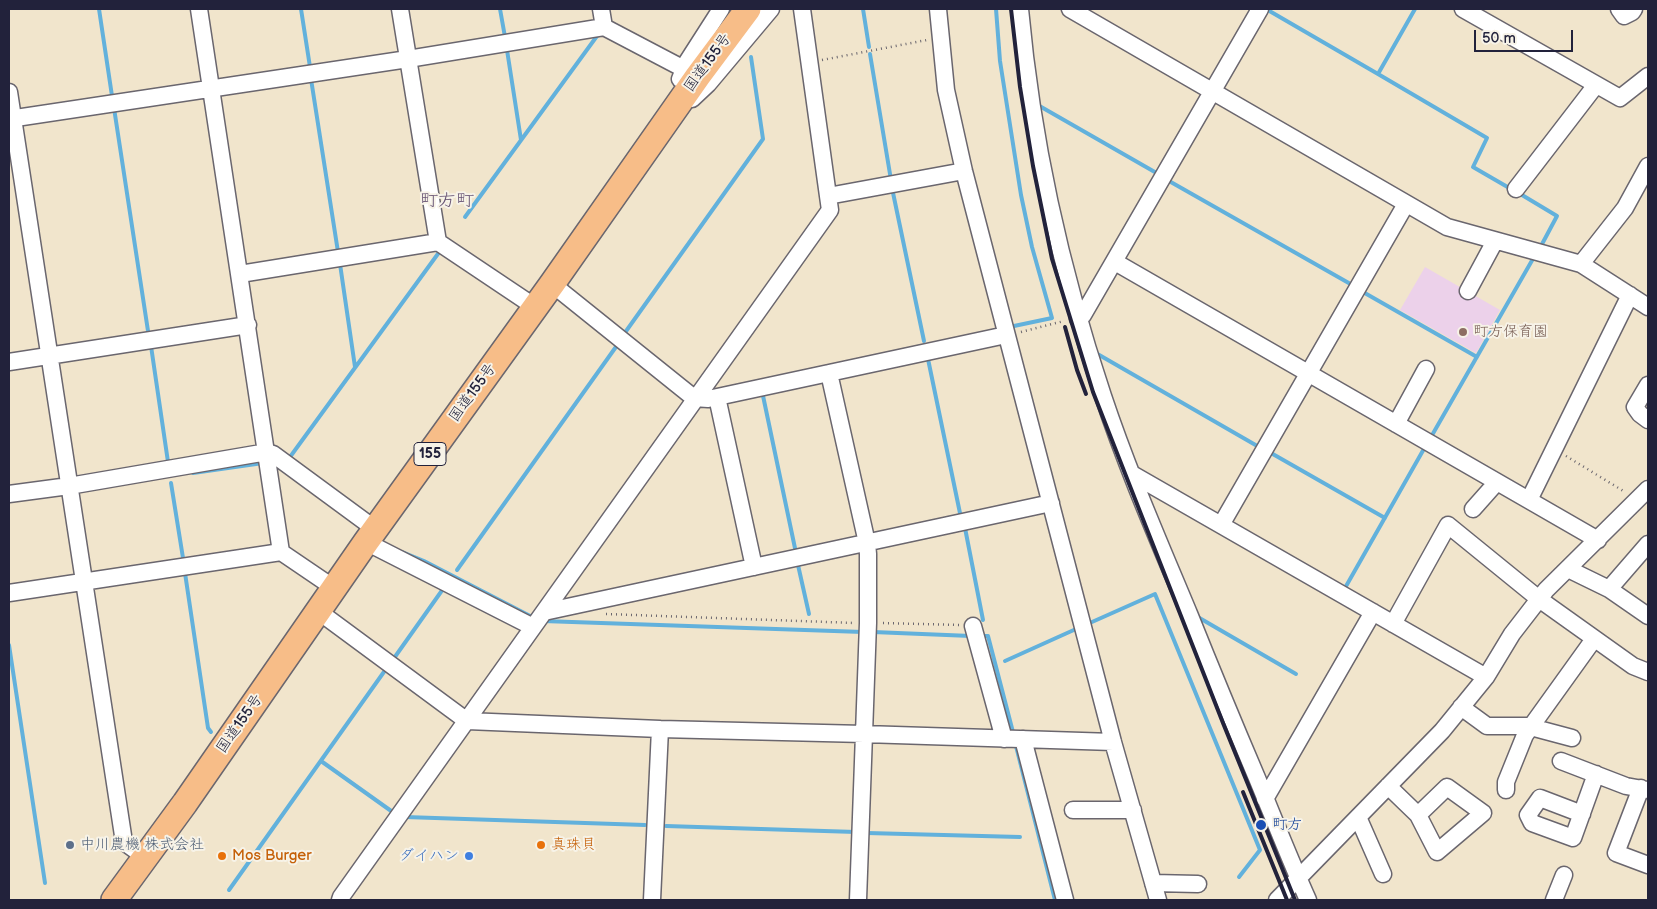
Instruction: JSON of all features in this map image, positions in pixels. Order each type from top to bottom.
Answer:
[{"type":"highway","name":"国道155号","points":[[114,900],[371,535],[748,9]]},
{"type":"street","points":[[199,9],[282,552]]},
{"type":"street","points":[[400,9],[438,242]]},
{"type":"street","points":[[601,9],[604,27]]},
{"type":"street","points":[[657,134],[684,69],[720,9]]},
{"type":"street","points":[[657,134],[708,84],[772,9]]},
{"type":"street","points":[[340,900],[694,398],[830,210],[802,9]]},
{"type":"street","points":[[938,9],[946,90],[964,171],[1113,742],[1158,900]]},
{"type":"street","points":[[1020,9],[1025,63],[1044,178],[1056,235],[1078,319],[1132,474],[1308,900]]},
{"type":"street","points":[[1070,9],[1447,227],[1581,264],[1648,307]]},
{"type":"street","points":[[1078,319],[1083,315],[1115,262],[1260,9]]},
{"type":"street","points":[[1463,9],[1620,98],[1648,76]]},
{"type":"street","points":[[1619,9],[1624,16],[1634,9]]},
{"type":"street","points":[[11,119],[408,59],[604,27],[684,69]]},
{"type":"street","points":[[1516,189],[1596,84]]},
{"type":"street","points":[[9,92],[11,119],[85,582],[124,842],[145,858]]},
{"type":"street","points":[[1581,264],[1625,208],[1648,166]]},
{"type":"street","points":[[828,196],[964,171]]},
{"type":"street","points":[[1221,525],[1406,204]]},
{"type":"street","points":[[1468,291],[1495,241]]},
{"type":"street","points":[[240,274],[438,242],[535,306]]},
{"type":"street","points":[[1115,262],[1598,540]]},
{"type":"street","points":[[552,284],[694,398],[708,399],[1006,335]]},
{"type":"street","points":[[1529,500],[1630,295]]},
{"type":"street","points":[[9,362],[248,325]]},
{"type":"street","points":[[1396,424],[1426,369]]},
{"type":"street","points":[[829,372],[867,543],[868,631],[858,900]]},
{"type":"street","points":[[1648,385],[1635,407],[1648,420]]},
{"type":"street","points":[[717,397],[754,567]]},
{"type":"street","points":[[9,494],[69,486],[267,452],[273,454],[371,535],[534,626]]},
{"type":"street","points":[[1132,474],[1486,677]]},
{"type":"street","points":[[1472,509],[1497,482]]},
{"type":"street","points":[[1277,900],[1442,731],[1486,677],[1512,634],[1546,590],[1643,495]]},
{"type":"street","points":[[544,612],[1051,504]]},
{"type":"street","points":[[1393,624],[1448,525],[1539,599],[1633,666],[1648,672]]},
{"type":"street","points":[[1609,590],[1648,544]]},
{"type":"street","points":[[9,593],[282,552],[334,588]]},
{"type":"street","points":[[1568,569],[1609,590],[1648,616]]},
{"type":"street","points":[[318,611],[466,721],[660,729],[1113,742]]},
{"type":"street","points":[[1265,799],[1373,612]]},
{"type":"street","points":[[975,633],[1013,739],[1065,900]]},
{"type":"street","points":[[1506,790],[1506,782],[1526,735],[1594,639]]},
{"type":"street","points":[[1461,707],[1487,726],[1531,727],[1572,738]]},
{"type":"street","points":[[652,900],[660,729]]},
{"type":"street","points":[[1560,761],[1626,786],[1644,789],[1616,853],[1648,865]]},
{"type":"street","points":[[1582,814],[1596,774]]},
{"type":"street","points":[[1388,786],[1418,815]]},
{"type":"street","points":[[1073,810],[1132,810]]},
{"type":"street","points":[[1358,817],[1382,874]]},
{"type":"street","points":[[1554,900],[1564,875]]},
{"type":"street","points":[[1153,883],[1198,884]]},
{"type":"path","points":[[808,62],[940,38]]},
{"type":"path","points":[[1006,335],[1070,319],[1078,319]]},
{"type":"path","points":[[1554,448],[1643,495]]},
{"type":"path","points":[[600,614],[868,631],[975,633]]},
{"type":"shaded area","name":"町方保育園","points":[[1425,267],[1500,310],[1476,353],[1400,310]]},
{"type":"waterway","points":[[99,9],[112,96]]},
{"type":"waterway","points":[[301,9],[310,67]]},
{"type":"waterway","points":[[500,9],[505,37]]},
{"type":"waterway","points":[[863,9],[869,47]]},
{"type":"waterway","points":[[996,9],[1000,61],[1021,195],[1032,247],[1052,318],[1014,326]]},
{"type":"waterway","points":[[1266,9],[1378,74]]},
{"type":"waterway","points":[[1415,9],[1378,74],[1487,138],[1473,167],[1511,189]]},
{"type":"waterway","points":[[465,217],[597,36]]},
{"type":"waterway","points":[[507,50],[521,140]]},
{"type":"waterway","points":[[870,54],[891,180]]},
{"type":"waterway","points":[[624,334],[763,139],[751,57]]},
{"type":"waterway","points":[[311,79],[338,252]]},
{"type":"waterway","points":[[1036,104],[1160,175]]},
{"type":"waterway","points":[[114,108],[148,331]]},
{"type":"waterway","points":[[1169,181],[1354,286]]},
{"type":"waterway","points":[[892,188],[924,341]]},
{"type":"waterway","points":[[1517,192],[1557,216],[1541,246]]},
{"type":"waterway","points":[[290,457],[440,251]]},
{"type":"waterway","points":[[1431,437],[1534,257]]},
{"type":"waterway","points":[[340,264],[355,367]]},
{"type":"waterway","points":[[1363,292],[1477,357]]},
{"type":"waterway","points":[[457,570],[618,344]]},
{"type":"waterway","points":[[151,346],[168,462]]},
{"type":"waterway","points":[[1094,352],[1259,447]]},
{"type":"waterway","points":[[928,359],[961,518]]},
{"type":"waterway","points":[[762,391],[796,553]]},
{"type":"waterway","points":[[1345,588],[1425,447]]},
{"type":"waterway","points":[[1271,453],[1385,518]]},
{"type":"waterway","points":[[193,473],[263,463]]},
{"type":"waterway","points":[[171,483],[183,558]]},
{"type":"waterway","points":[[965,528],[983,620]]},
{"type":"waterway","points":[[402,552],[424,561],[534,618]]},
{"type":"waterway","points":[[798,565],[809,614]]},
{"type":"waterway","points":[[185,573],[208,728],[211,732]]},
{"type":"waterway","points":[[392,661],[443,589]]},
{"type":"waterway","points":[[1092,622],[1155,594],[1260,850],[1239,877]]},
{"type":"waterway","points":[[1196,616],[1296,674]]},
{"type":"waterway","points":[[543,621],[863,632]]},
{"type":"waterway","points":[[1005,661],[1076,629]]},
{"type":"waterway","points":[[873,632],[971,636]]},
{"type":"waterway","points":[[980,636],[988,636],[1014,736]]},
{"type":"waterway","points":[[9,645],[45,883]]},
{"type":"waterway","points":[[229,890],[386,669]]},
{"type":"waterway","points":[[1015,742],[1055,900]]},
{"type":"waterway","points":[[321,761],[394,813]]},
{"type":"waterway","points":[[405,817],[645,825]]},
{"type":"waterway","points":[[666,826],[856,832]]},
{"type":"waterway","points":[[867,833],[1020,837]]},
{"type":"railway","points":[[1011,9],[1020,87],[1033,166],[1052,259],[1093,392],[1223,723],[1295,900]]},
{"type":"railway","points":[[1065,327],[1086,394]]},
{"type":"railway","points":[[1243,792],[1287,900]]},
{"type":"place","name":"町方保育園","points":[[1463,332]]},
{"type":"place","name":"町方","points":[[1261,825]]},
{"type":"place","name":"中川農機 株式会社","points":[[70,845]]},
{"type":"place","name":"真珠貝","points":[[541,845]]},
{"type":"place","name":"Mos Burger","points":[[222,856]]},
{"type":"place","name":"ダイハン","points":[[469,856]]},
{"type":"district","name":"町方町","points":[[447,201]]}]
